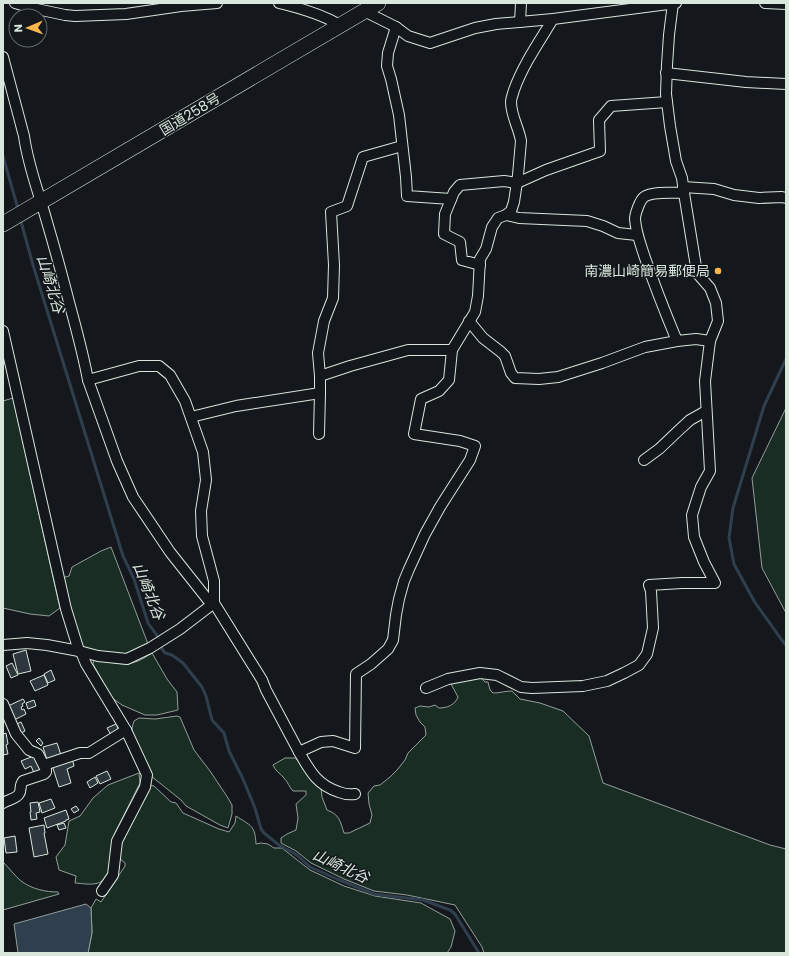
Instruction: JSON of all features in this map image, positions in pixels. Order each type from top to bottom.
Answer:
[{"type":"highway","name":"国道258号","points":[[3,224],[378,3]]},
{"type":"street","points":[[15,3],[32,8],[75,16],[126,14],[180,6],[217,3]]},
{"type":"street","points":[[279,3],[310,7],[340,25]]},
{"type":"street","points":[[520,22],[521,3]]},
{"type":"street","points":[[364,11],[396,27],[408,36],[430,43],[475,28],[496,24],[553,19],[674,3],[669,35],[666,73],[667,102],[672,143],[682,178],[697,274],[710,288],[716,303],[718,321],[710,341],[705,381],[710,471],[701,487],[692,515],[694,537],[704,562],[715,583],[649,585],[651,591],[653,628],[646,654],[639,665],[608,681],[583,686],[532,688],[521,687],[497,675],[480,673],[448,679],[426,688]]},
{"type":"street","points":[[765,3],[786,4]]},
{"type":"street","points":[[299,752],[321,742],[327,741],[333,741],[355,748],[356,674],[388,650],[393,640],[399,599],[409,569],[425,534],[440,507],[470,460],[475,446],[460,441],[414,434],[421,399],[439,391],[449,380],[452,350],[475,312],[478,296],[480,260],[486,249],[492,226],[498,218],[506,215],[510,211],[514,202],[521,141],[512,111],[511,100],[519,78],[553,19]]},
{"type":"street","points":[[396,27],[388,53],[387,66],[398,115],[407,196],[451,200]]},
{"type":"street","points":[[3,57],[24,136],[37,204],[49,228],[84,355],[88,380],[116,461],[133,497],[180,564],[208,600],[214,602]]},
{"type":"street","points":[[666,73],[746,82],[786,84]]},
{"type":"street","points":[[480,265],[462,260],[460,242],[444,234],[445,214],[454,192],[460,185],[517,182],[600,151],[599,120],[611,106],[667,102]]},
{"type":"street","points":[[319,434],[320,376],[318,353],[324,322],[333,298],[334,265],[331,212],[347,206],[363,157],[402,146]]},
{"type":"street","points":[[677,341],[653,282],[637,235],[635,217],[638,206],[644,197],[683,190],[714,190],[734,195],[759,198],[786,198]]},
{"type":"street","points":[[506,215],[519,218],[587,221],[618,233],[637,235]]},
{"type":"street","points":[[469,320],[483,338],[505,356],[511,373],[515,378],[539,379],[558,377],[645,347],[696,339],[710,341]]},
{"type":"street","points":[[3,331],[66,609],[80,652],[126,730],[147,775],[145,787],[117,841],[112,875],[102,891]]},
{"type":"street","points":[[320,376],[408,350],[452,350]]},
{"type":"street","points":[[88,380],[139,366],[159,366],[170,375],[185,401],[203,452],[206,480],[201,511],[202,536],[214,581],[214,602],[262,680],[299,752],[313,775],[323,785],[335,791],[345,794],[355,794]]},
{"type":"street","points":[[191,417],[236,406],[320,393]]},
{"type":"street","points":[[644,460],[660,449],[690,420],[706,411]]},
{"type":"street","points":[[3,645],[27,643],[47,645],[98,656],[127,659],[150,648],[180,629],[214,602]]},
{"type":"street","points":[[3,704],[16,734],[30,750],[38,754],[46,770],[44,774],[23,781],[21,783],[20,793],[3,803]]},
{"type":"street","points":[[44,765],[80,753],[89,753],[126,730]]},
{"type":"green space","points":[[13,398],[60,608],[49,616],[30,614],[3,608],[3,401]]},
{"type":"green space","points":[[786,408],[786,613],[762,568],[752,478]]},
{"type":"green space","points":[[111,547],[148,644],[128,654],[120,655],[85,649],[81,645],[62,578],[69,576],[72,567]]},
{"type":"green space","points":[[152,653],[167,679],[177,692],[178,710],[157,715],[145,715],[122,705],[112,698],[93,664],[94,658],[122,664],[133,663]]},
{"type":"green space","points":[[478,675],[485,682],[488,682],[490,690],[493,693],[512,691],[520,699],[540,703],[563,711],[589,736],[603,783],[770,845],[786,849],[786,953],[484,953],[482,947],[455,905],[407,895],[374,891],[344,879],[311,863],[296,851],[281,843],[281,838],[296,830],[298,818],[296,804],[306,795],[306,791],[293,791],[273,765],[285,758],[295,758],[304,765],[321,788],[322,797],[327,810],[337,816],[344,833],[349,833],[370,823],[372,815],[368,793],[374,786],[380,785],[397,770],[405,760],[408,753],[426,735],[425,727],[416,715],[415,708],[420,706],[429,707],[435,705],[439,708],[450,706],[458,697],[451,684],[453,681]]},
{"type":"green space","points":[[177,716],[180,717],[194,750],[210,771],[232,805],[232,814],[228,828],[186,806],[181,800],[151,776],[133,736],[132,728],[134,721],[139,718],[155,719]]},
{"type":"green space","points":[[139,773],[140,783],[112,841],[109,871],[99,883],[75,883],[76,876],[59,870],[56,857],[65,845],[69,821],[80,816],[93,798],[108,785]]},
{"type":"green space","points":[[150,785],[154,786],[171,802],[176,803],[183,813],[219,829],[229,832],[235,823],[236,816],[249,824],[253,829],[256,844],[268,844],[274,848],[282,848],[310,870],[344,886],[375,896],[421,903],[450,919],[455,931],[451,947],[447,953],[88,953],[92,933],[91,908],[96,899],[101,902],[125,866],[125,863],[119,858],[120,844]]},
{"type":"green space","points":[[3,862],[25,884],[39,890],[58,892],[59,894],[3,910]]},
{"type":"water","points":[[86,904],[91,908],[92,933],[88,953],[18,953],[14,924]]},
{"type":"building","points":[[26,650],[31,671],[18,674],[13,654]]},
{"type":"building","points":[[12,663],[18,675],[11,678],[6,666]]},
{"type":"building","points":[[51,670],[55,680],[48,683],[44,674]]},
{"type":"building","points":[[44,675],[48,685],[35,691],[30,681]]},
{"type":"building","points":[[23,699],[25,702],[21,707],[22,710],[24,709],[26,714],[14,720],[8,706]]},
{"type":"building","points":[[34,700],[36,706],[28,709],[26,703]]},
{"type":"building","points":[[21,722],[25,731],[21,733],[17,724]]},
{"type":"building","points":[[116,724],[119,730],[111,735],[107,728]]},
{"type":"building","points":[[6,733],[8,754],[3,755],[3,734]]},
{"type":"building","points":[[39,738],[43,743],[41,746],[36,741]]},
{"type":"building","points":[[57,743],[61,755],[47,760],[43,747]]},
{"type":"building","points":[[36,755],[43,771],[35,775],[31,766],[25,769],[21,761]]},
{"type":"building","points":[[72,758],[74,766],[67,769],[71,783],[59,787],[52,765]]},
{"type":"building","points":[[107,771],[111,779],[100,784],[96,776]]},
{"type":"building","points":[[95,777],[98,783],[90,788],[87,782]]},
{"type":"building","points":[[51,799],[55,808],[42,813],[39,803]]},
{"type":"building","points":[[38,802],[40,812],[36,813],[37,819],[31,820],[30,803]]},
{"type":"building","points":[[76,806],[79,810],[74,813],[71,809]]},
{"type":"building","points":[[66,810],[69,819],[47,828],[44,818]]},
{"type":"building","points":[[64,823],[66,828],[59,830],[57,825]]},
{"type":"building","points":[[44,825],[48,854],[34,857],[29,828]]},
{"type":"building","points":[[15,836],[17,852],[6,853],[4,838]]},
{"type":"waterway","name":"山崎北谷","points":[[3,156],[18,209]]},
{"type":"waterway","name":"山崎北谷","points":[[20,218],[33,265],[123,556],[134,579],[148,623],[158,637],[165,653],[172,655],[183,663],[202,687],[206,696],[212,720],[224,733],[229,751],[255,808],[261,829],[279,845],[297,855],[310,867],[337,879],[374,894],[423,900],[450,910],[455,914],[479,953]]},
{"type":"waterway","points":[[786,359],[764,406],[733,508],[729,538],[734,564],[754,601],[786,645]]},
{"type":"place","name":"南濃山崎簡易郵便局","points":[[718,271]]}]
